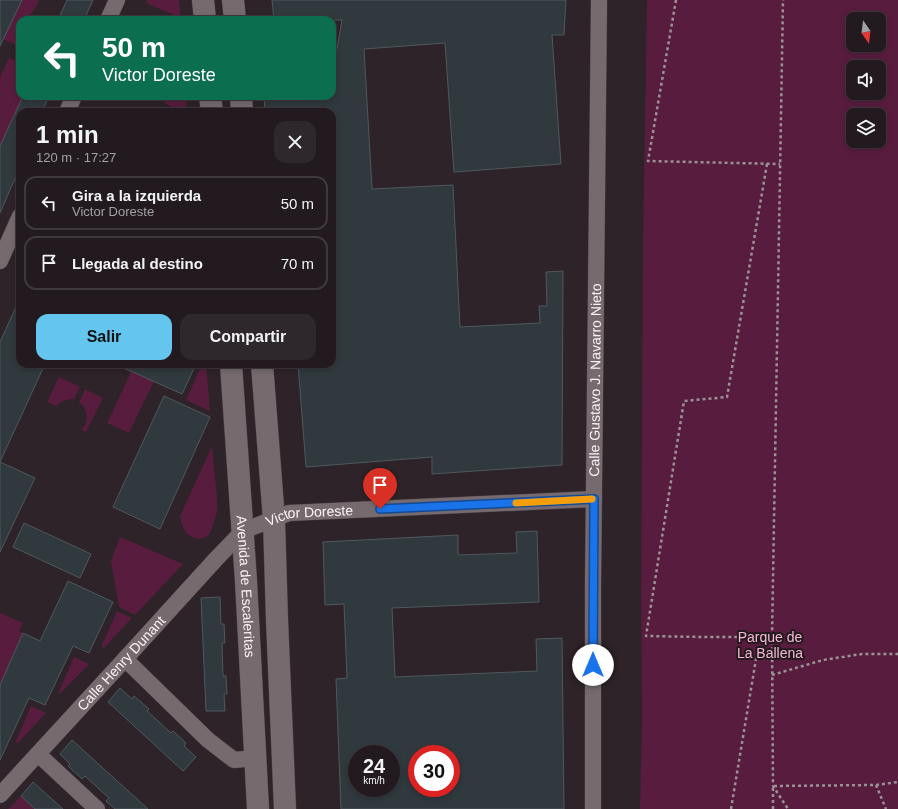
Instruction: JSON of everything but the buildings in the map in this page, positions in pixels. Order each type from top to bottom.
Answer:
[{"type":"street","points":[[110,16],[117,0]]},
{"type":"street","points":[[203,0],[205,16]]},
{"type":"street","points":[[234,0],[235,16]]},
{"type":"street","name":"Calle Gustavo J. Navarro Nieto","points":[[593,809],[594,499],[599,0]]},
{"type":"street","points":[[0,261],[16,225]]},
{"type":"street","name":"Avenida de Escaleritas","points":[[230,368],[243,531],[258,809]]},
{"type":"street","name":"Avenida de Escaleritas","points":[[262,368],[274,520],[285,809]]},
{"type":"street","name":"Victor Doreste","points":[[243,531],[289,513],[594,499]]},
{"type":"street","name":"Calle Henry Dunant","points":[[0,795],[243,531]]},
{"type":"street","points":[[125,659],[208,740],[234,760],[255,758]]},
{"type":"street","points":[[38,754],[97,809]]},
{"type":"path","points":[[676,0],[648,161],[780,164]]},
{"type":"path","points":[[773,809],[772,637],[783,0]]},
{"type":"path","points":[[766,164],[727,397],[684,401],[646,636],[705,638],[772,637]]},
{"type":"path","points":[[730,809],[756,659],[772,637]]},
{"type":"path","points":[[772,675],[823,660],[862,654],[898,654]]},
{"type":"path","points":[[773,786],[876,785],[898,782]]},
{"type":"path","points":[[876,785],[886,809]]},
{"type":"path","points":[[773,786],[788,809]]},
{"type":"green space","points":[[22,0],[39,0],[29,16],[16,16],[16,45],[3,39]]},
{"type":"green space","points":[[147,0],[179,0],[181,16],[176,16],[146,3]]},
{"type":"green space","name":"Parque de La Ballena","points":[[647,0],[898,0],[898,809],[640,809],[642,717],[641,596],[643,241]]},
{"type":"green space","points":[[9,58],[16,61],[16,100],[21,100],[17,108],[16,108],[16,111],[0,146],[0,77]]},
{"type":"green space","points":[[165,100],[186,100],[187,108],[175,108],[164,103]]},
{"type":"green space","points":[[123,368],[143,368],[154,381],[129,433],[107,423],[131,372]]},
{"type":"green space","points":[[200,368],[206,368],[210,411],[186,400]]},
{"type":"green space","points":[[59,377],[80,387],[74,399],[69,399],[56,406],[47,402]]},
{"type":"green space","points":[[85,389],[103,398],[86,432],[81,430],[86,423],[87,416],[84,408],[79,402]]},
{"type":"green space","points":[[212,446],[217,512],[210,533],[206,537],[199,539],[187,534],[181,522],[180,516]]},
{"type":"green space","points":[[120,537],[183,564],[135,615],[119,607],[111,561]]},
{"type":"green space","points":[[117,611],[132,618],[104,648],[102,645]]},
{"type":"green space","points":[[0,613],[23,623],[19,631],[23,633],[0,685]]},
{"type":"green space","points":[[74,657],[89,664],[60,694],[59,691]]},
{"type":"green space","points":[[31,706],[46,713],[18,743],[16,741]]},
{"type":"green space","points":[[21,796],[35,809],[8,809]]},
{"type":"slow traffic","points":[[516,503],[592,499]]},
{"type":"route","points":[[380,509],[594,499],[593,665]]}]
